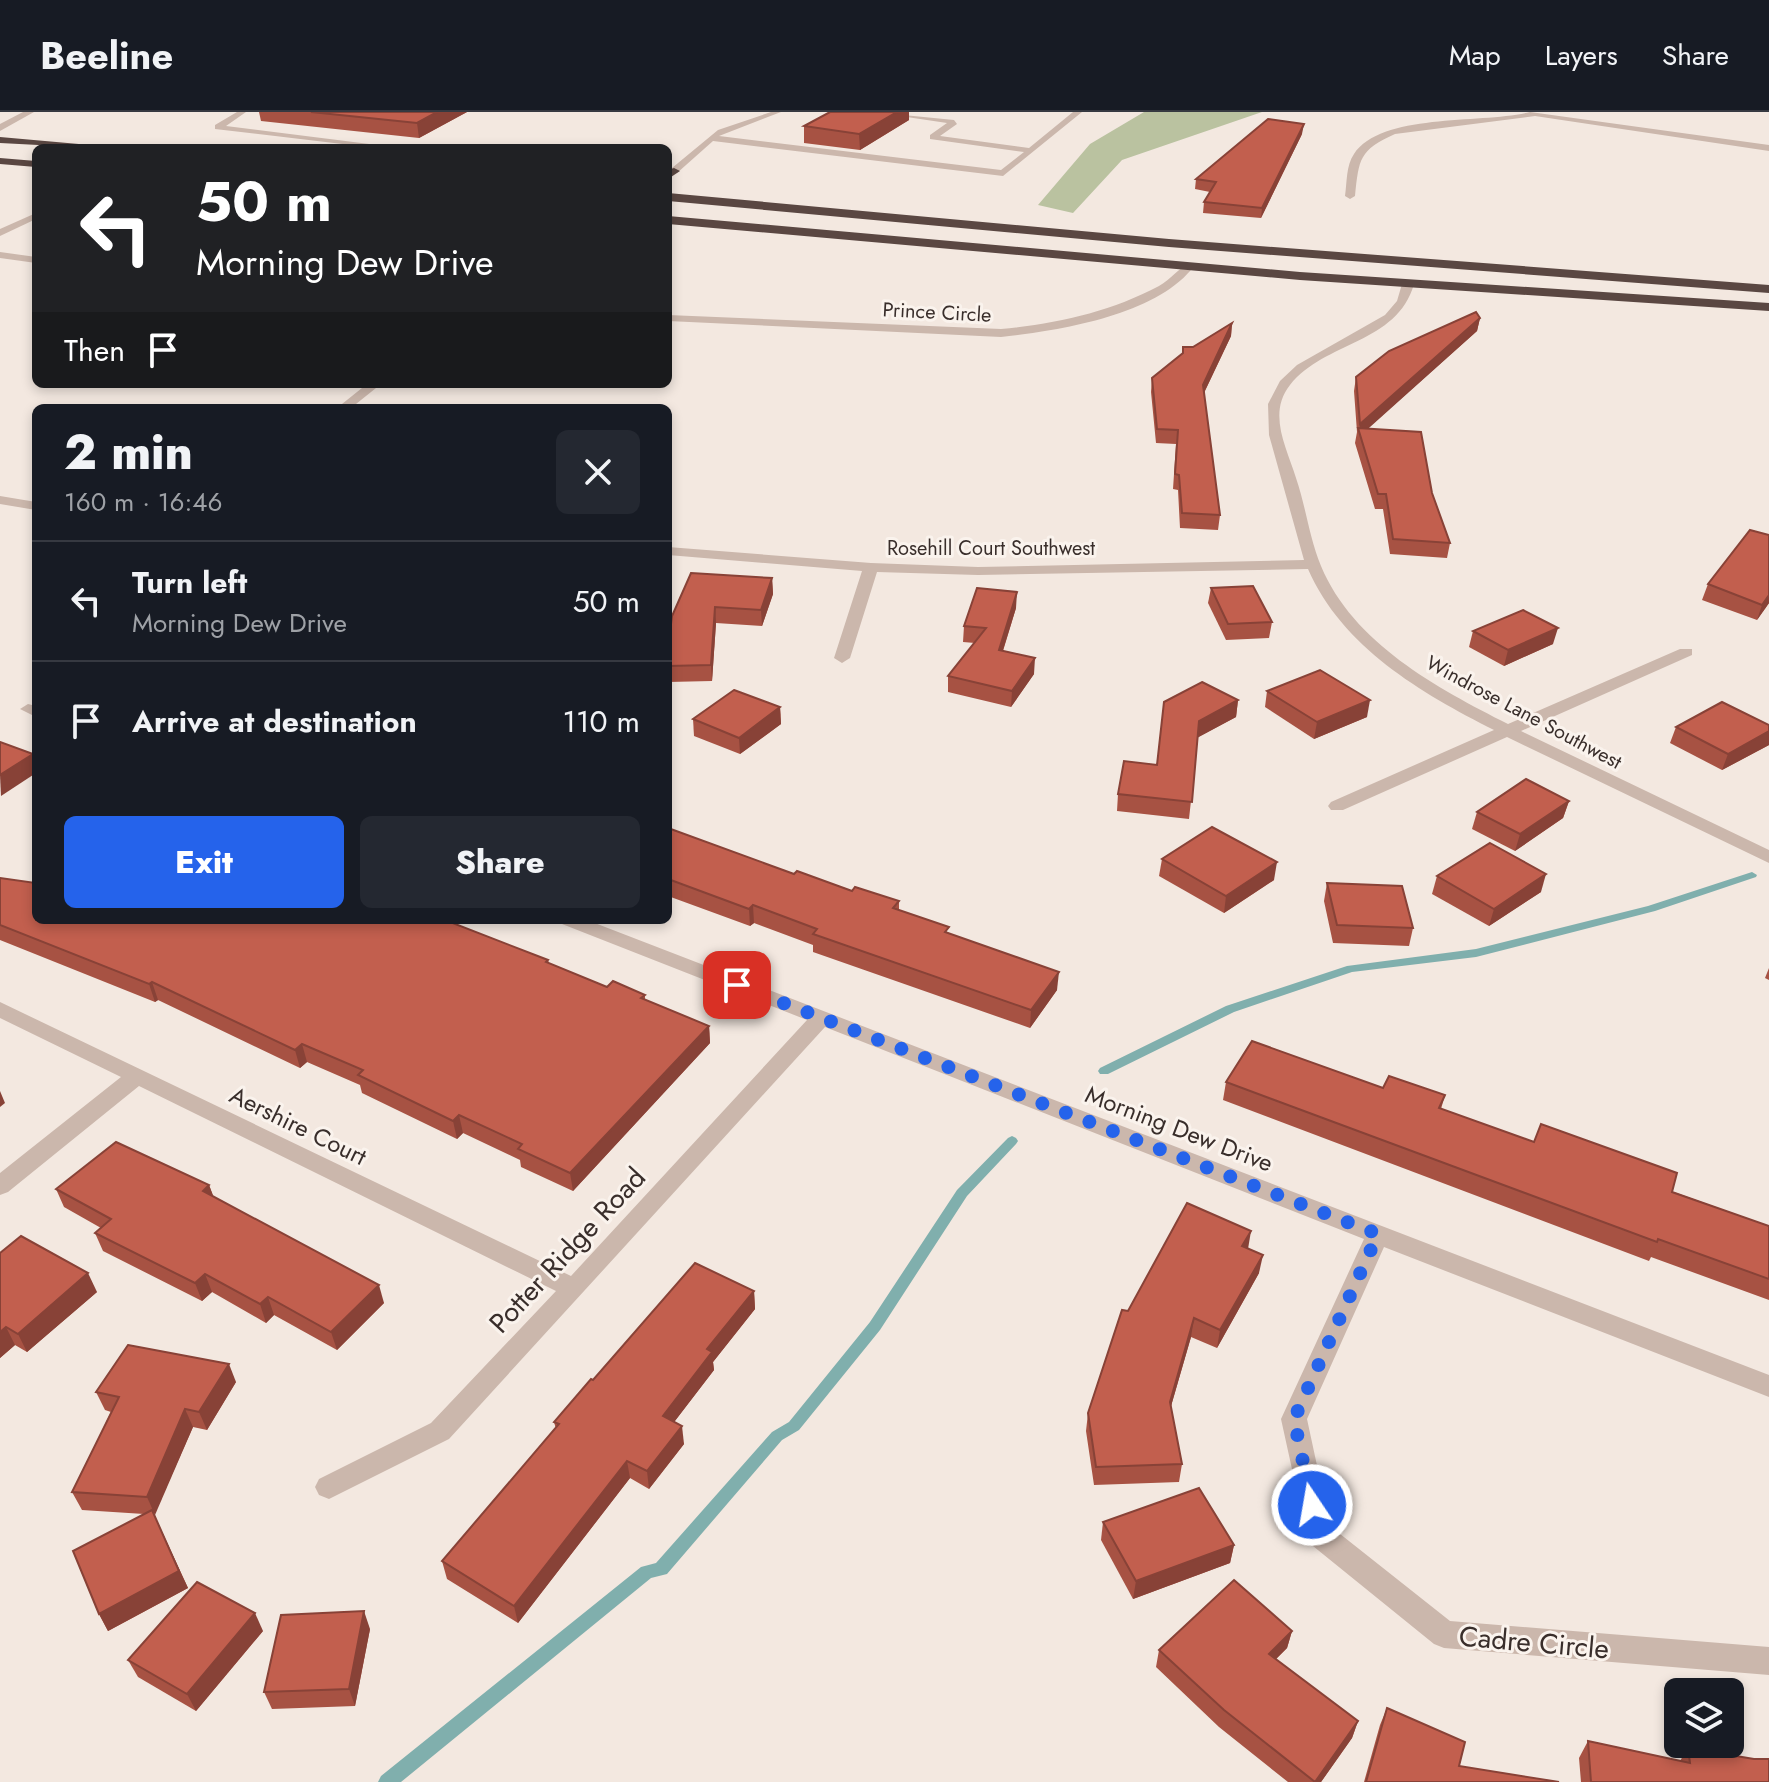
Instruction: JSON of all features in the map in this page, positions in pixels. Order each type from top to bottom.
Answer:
[{"type":"highway","points":[[0,140],[45,144]]},
{"type":"highway","points":[[0,161],[32,164]]},
{"type":"highway","points":[[672,197],[1182,244],[1769,289]]},
{"type":"highway","points":[[672,207],[823,220],[842,214]]},
{"type":"highway","points":[[672,220],[1408,284],[1769,307]]},
{"type":"highway","points":[[1007,250],[1029,244],[1151,254],[1179,251],[1182,244]]},
{"type":"street","points":[[0,128],[30,112]]},
{"type":"street","points":[[1350,196],[1356,156],[1366,145],[1378,137],[1430,122],[1538,113],[1769,148]]},
{"type":"street","name":"Prince Circle","points":[[672,318],[1001,333],[1036,330],[1083,318],[1159,291],[1185,275],[1189,266]]},
{"type":"street","name":"Windrose Lane Southwest","points":[[1408,284],[1403,306],[1293,374],[1279,391],[1273,407],[1275,432],[1313,564],[1325,589],[1345,616],[1391,661],[1437,692],[1769,857]]},
{"type":"street","points":[[348,404],[370,388]]},
{"type":"street","name":"Rosehill Court Southwest","points":[[672,551],[871,567],[978,571],[1313,564]]},
{"type":"street","points":[[842,658],[871,567]]},
{"type":"street","points":[[1337,806],[1686,652]]},
{"type":"street","name":"Morning Dew Drive","points":[[579,924],[1769,1386]]},
{"type":"street","name":"Aershire Court","points":[[0,1009],[574,1289]]},
{"type":"street","name":"Potter Ridge Road","points":[[329,1487],[440,1431],[821,1018]]},
{"type":"street","points":[[0,1186],[137,1076]]},
{"type":"street","name":"Cadre Circle","points":[[1378,1234],[1294,1419],[1318,1533],[1444,1634],[1769,1661]]},
{"type":"lane","points":[[242,112],[218,127],[363,144]]},
{"type":"lane","points":[[672,171],[727,128],[761,121],[777,112]]},
{"type":"lane","points":[[877,112],[954,122],[933,137],[1028,150]]},
{"type":"lane","points":[[932,119],[943,112]]},
{"type":"lane","points":[[712,138],[1003,173],[1078,112]]},
{"type":"lane","points":[[0,233],[32,218]]},
{"type":"lane","points":[[0,255],[32,259]]},
{"type":"lane","points":[[0,500],[32,505]]},
{"type":"green space","points":[[1144,112],[1262,112],[1122,160],[1073,213],[1038,205],[1090,144]]},
{"type":"building","points":[[311,112],[437,112],[417,123]]},
{"type":"building","points":[[830,112],[897,112],[859,134],[804,126]]},
{"type":"building","points":[[1268,119],[1304,124],[1262,208],[1204,202],[1216,182],[1196,179]]},
{"type":"building","points":[[1476,312],[1480,318],[1360,424],[1356,377],[1389,351]]},
{"type":"building","points":[[1232,323],[1203,385],[1220,515],[1182,513],[1179,475],[1175,474],[1178,430],[1157,429],[1152,378],[1183,353],[1183,347],[1193,347]]},
{"type":"building","points":[[1358,428],[1421,432],[1432,493],[1450,543],[1393,539],[1386,494],[1378,494]]},
{"type":"building","points":[[1750,530],[1769,535],[1769,595],[1762,605],[1708,584]]},
{"type":"building","points":[[691,573],[772,578],[761,610],[715,607],[711,665],[672,666],[672,616]]},
{"type":"building","points":[[1253,586],[1272,622],[1228,624],[1211,588]]},
{"type":"building","points":[[977,588],[1017,592],[999,650],[1035,658],[1012,691],[948,676],[986,628],[964,626]]},
{"type":"building","points":[[1523,610],[1558,628],[1508,650],[1473,631]]},
{"type":"building","points":[[1320,670],[1370,700],[1317,722],[1267,691]]},
{"type":"building","points":[[1202,682],[1238,700],[1199,721],[1192,802],[1118,794],[1124,761],[1157,765],[1164,702]]},
{"type":"building","points":[[734,690],[780,707],[739,738],[693,719]]},
{"type":"building","points":[[1722,702],[1769,725],[1769,731],[1728,754],[1676,727]]},
{"type":"building","points":[[0,742],[32,754],[32,755],[0,775]]},
{"type":"building","points":[[1526,779],[1569,801],[1520,834],[1477,812]]},
{"type":"building","points":[[1212,827],[1277,862],[1226,896],[1162,859]]},
{"type":"building","points":[[672,829],[794,874],[797,871],[852,891],[855,887],[899,901],[893,908],[949,927],[945,932],[1059,972],[1031,1010],[813,934],[817,929],[753,905],[749,909],[672,880]]},
{"type":"building","points":[[1490,843],[1546,874],[1494,909],[1437,876]]},
{"type":"building","points":[[0,878],[32,882],[32,924],[455,924],[607,987],[613,981],[645,995],[641,998],[709,1026],[570,1173],[518,1149],[522,1144],[459,1115],[453,1121],[358,1075],[363,1070],[302,1044],[295,1050],[152,982],[149,984],[0,925]]},
{"type":"building","points":[[1327,883],[1402,886],[1413,928],[1337,925]]},
{"type":"building","points":[[1252,1041],[1383,1088],[1389,1076],[1445,1095],[1439,1108],[1534,1142],[1541,1124],[1677,1173],[1672,1192],[1769,1226],[1769,1279],[1658,1239],[1657,1242],[1226,1082]]},
{"type":"building","points":[[116,1142],[209,1185],[203,1191],[379,1285],[331,1332],[268,1297],[260,1304],[205,1274],[195,1283],[95,1233],[111,1219],[56,1189]]},
{"type":"building","points":[[1187,1203],[1251,1231],[1242,1246],[1263,1255],[1220,1330],[1194,1318],[1170,1402],[1182,1464],[1096,1467],[1088,1413],[1122,1310],[1128,1311]]},
{"type":"building","points":[[21,1236],[88,1273],[18,1334],[6,1327],[0,1332],[0,1253]]},
{"type":"building","points":[[695,1263],[754,1291],[707,1349],[712,1352],[663,1416],[682,1426],[647,1471],[627,1461],[514,1606],[442,1561],[559,1424],[554,1422]]},
{"type":"building","points":[[128,1345],[229,1364],[199,1412],[185,1409],[147,1497],[72,1492],[119,1397],[96,1392]]},
{"type":"building","points":[[1199,1488],[1234,1545],[1136,1581],[1103,1522]]},
{"type":"building","points":[[152,1510],[179,1571],[99,1614],[73,1551]]},
{"type":"building","points":[[1234,1580],[1292,1631],[1269,1654],[1358,1721],[1315,1782],[1224,1710],[1159,1650]]},
{"type":"building","points":[[197,1582],[255,1613],[187,1694],[128,1660]]},
{"type":"building","points":[[364,1611],[349,1689],[264,1692],[281,1615]]},
{"type":"building","points":[[1387,1708],[1465,1742],[1459,1766],[1559,1782],[1366,1782]]},
{"type":"building","points":[[1588,1741],[1690,1763],[1689,1758],[1769,1759],[1769,1782],[1591,1782]]},
{"type":"waterway","points":[[1104,1071],[1230,1009],[1351,969],[1476,953],[1651,909],[1752,875]]},
{"type":"waterway","points":[[387,1782],[647,1572],[661,1569],[777,1436],[794,1426],[875,1326],[962,1193],[1012,1141]]},
{"type":"route","points":[[737,985],[1378,1234],[1294,1419],[1312,1505]]}]
